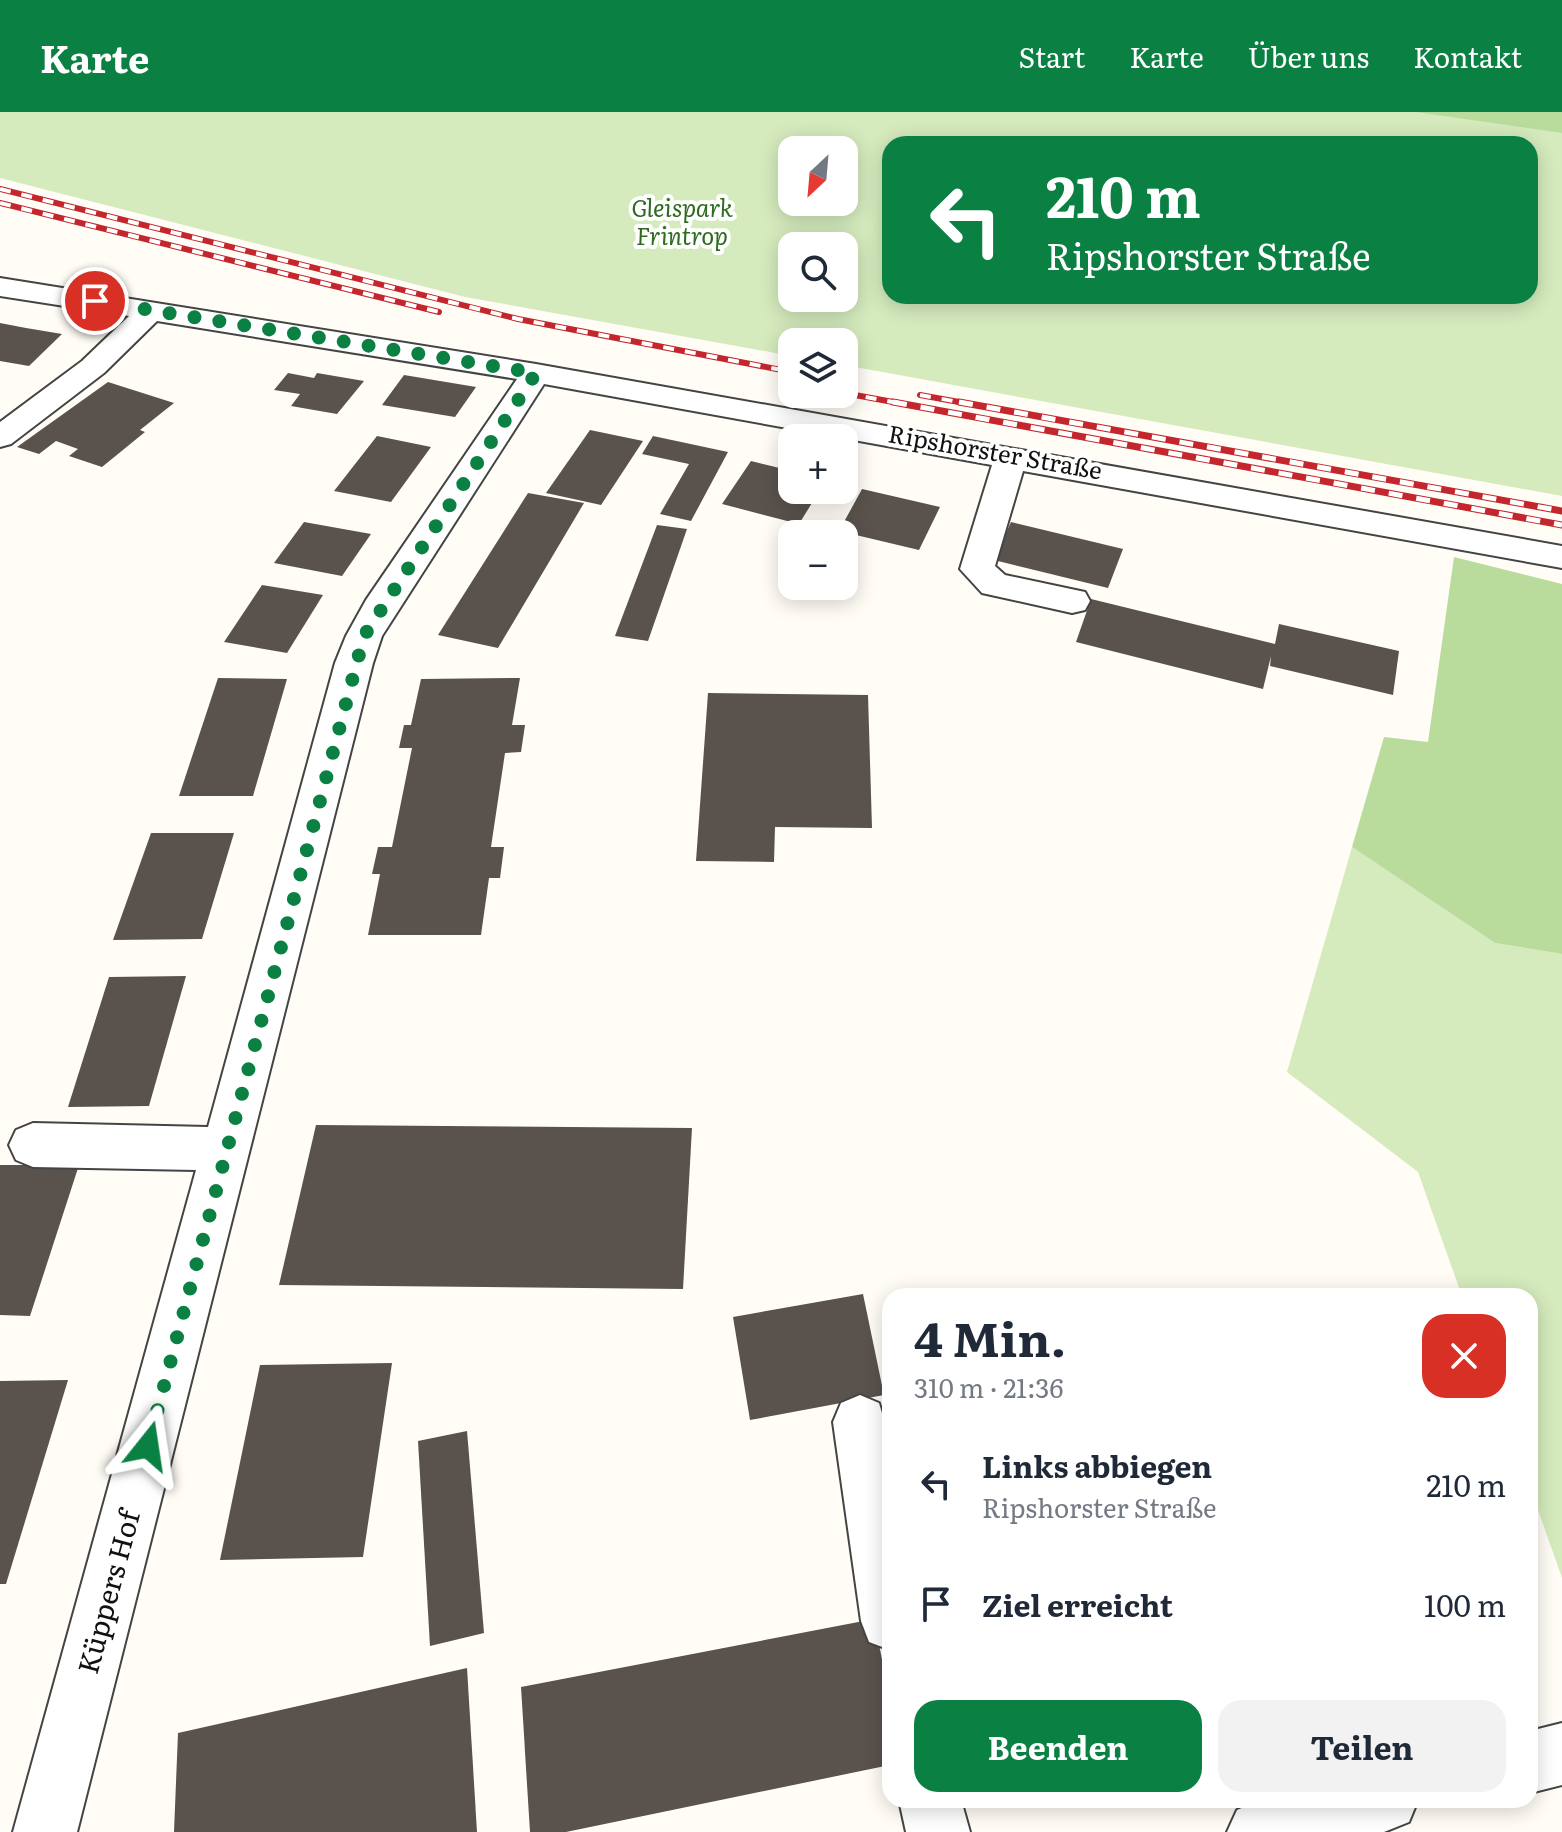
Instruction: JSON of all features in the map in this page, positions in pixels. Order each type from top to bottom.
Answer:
[{"type":"street","name":"Ripshorster Straße","points":[[3,290],[152,310],[536,373],[1562,557]]},
{"type":"street","points":[[0,437],[93,367],[152,310]]},
{"type":"street","name":"Küppers Hof","points":[[45,1832],[364,636],[536,373]]},
{"type":"street","points":[[1011,456],[977,569],[994,585],[1072,601]]},
{"type":"street","points":[[33,1145],[227,1149]]},
{"type":"street","points":[[860,1422],[882,1568]]},
{"type":"street","points":[[1538,1760],[1562,1754]]},
{"type":"street","points":[[932,1808],[938,1832]]},
{"type":"street","points":[[1259,1832],[1355,1808]]},
{"type":"green space","name":"Gleispark Frintrop","points":[[0,112],[1562,112],[1562,496],[858,368],[858,328],[778,328],[778,353],[465,297],[0,178]]},
{"type":"green space","points":[[1416,112],[1562,112],[1562,133]]},
{"type":"green space","points":[[1454,557],[1562,584],[1562,954],[1495,943],[1352,847],[1384,737],[1428,742]]},
{"type":"green space","points":[[1352,847],[1495,943],[1562,954],[1562,1578],[1538,1510],[1538,1288],[1459,1288],[1418,1172],[1287,1072]]},
{"type":"building","points":[[0,323],[62,334],[29,366],[0,361]]},
{"type":"building","points":[[288,373],[314,378],[317,373],[364,381],[337,414],[291,406],[300,394],[274,390]]},
{"type":"building","points":[[404,375],[476,387],[455,417],[382,405]]},
{"type":"building","points":[[108,382],[174,403],[140,430],[145,432],[102,467],[69,456],[78,449],[56,441],[39,454],[17,447]]},
{"type":"building","points":[[590,430],[643,441],[601,505],[546,493]]},
{"type":"building","points":[[377,436],[431,447],[391,502],[334,491]]},
{"type":"building","points":[[653,436],[728,452],[691,521],[660,514],[689,464],[642,454]]},
{"type":"building","points":[[751,461],[778,468],[778,504],[811,504],[801,520],[784,520],[722,504]]},
{"type":"building","points":[[862,489],[940,507],[919,550],[858,536],[858,520],[845,520],[854,504],[858,504]]},
{"type":"building","points":[[528,493],[584,503],[498,648],[438,635]]},
{"type":"building","points":[[304,522],[371,534],[342,576],[274,563]]},
{"type":"building","points":[[1011,522],[1123,549],[1108,588],[994,560]]},
{"type":"building","points":[[657,525],[687,529],[648,641],[615,636]]},
{"type":"building","points":[[262,585],[323,595],[287,653],[224,642]]},
{"type":"building","points":[[1091,599],[1275,644],[1279,624],[1399,651],[1393,695],[1270,666],[1271,656],[1263,689],[1076,642]]},
{"type":"building","points":[[218,678],[287,679],[253,796],[179,796]]},
{"type":"building","points":[[520,678],[512,725],[525,725],[521,752],[505,753],[491,847],[504,847],[500,878],[489,878],[481,935],[368,935],[380,874],[372,874],[378,847],[392,847],[412,748],[399,748],[404,725],[411,725],[421,679]]},
{"type":"building","points":[[708,693],[868,695],[872,828],[775,827],[774,862],[696,861]]},
{"type":"building","points":[[151,833],[234,833],[202,939],[113,940]]},
{"type":"building","points":[[186,976],[149,1106],[68,1107],[109,977]]},
{"type":"building","points":[[316,1125],[692,1128],[683,1289],[279,1285]]},
{"type":"building","points":[[0,1165],[79,1165],[30,1316],[0,1315]]},
{"type":"building","points":[[863,1294],[882,1395],[750,1420],[733,1317]]},
{"type":"building","points":[[392,1363],[363,1557],[220,1560],[260,1365]]},
{"type":"building","points":[[68,1380],[6,1584],[0,1584],[0,1381]]},
{"type":"building","points":[[467,1431],[484,1633],[430,1646],[418,1441]]},
{"type":"building","points":[[874,1619],[882,1660],[882,1767],[566,1832],[530,1832],[521,1687]]},
{"type":"building","points":[[467,1668],[477,1832],[174,1832],[178,1733]]},
{"type":"railway","points":[[0,189],[518,319],[778,369]]},
{"type":"railway","points":[[0,203],[439,312]]},
{"type":"railway","points":[[920,395],[970,404]]},
{"type":"railway","points":[[858,396],[904,404]]},
{"type":"railway","points":[[893,402],[1562,525]]},
{"type":"railway","points":[[959,402],[1562,511]]},
{"type":"route","points":[[95,301],[536,373],[379,609],[354,663],[148,1446]]}]
